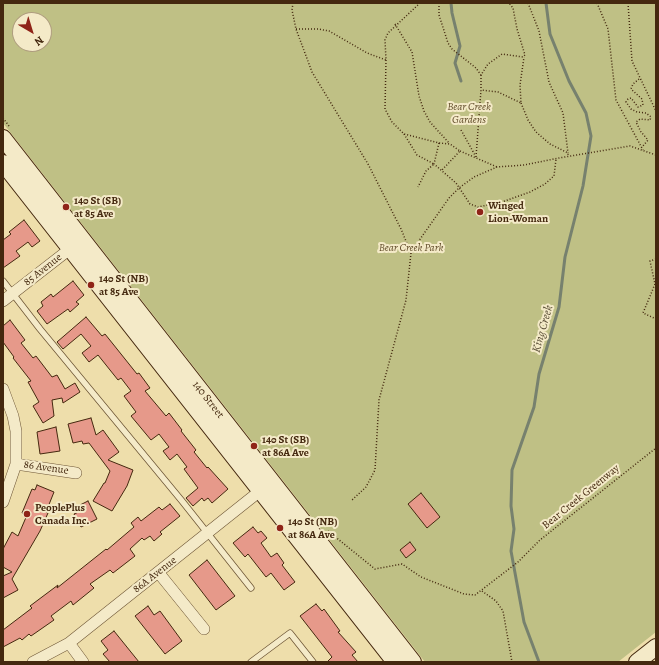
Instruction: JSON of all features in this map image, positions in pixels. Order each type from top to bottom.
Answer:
[{"type":"main road","name":"140 Street","points":[[3,138],[83,239],[267,486],[395,662]]},
{"type":"main road","name":"140 Street","points":[[3,164],[69,249],[413,662]]},
{"type":"main road","points":[[637,662],[656,647]]},
{"type":"street","name":"85 Avenue","points":[[3,301],[83,239]]},
{"type":"street","points":[[3,389],[7,397],[14,423],[16,464],[3,502]]},
{"type":"street","name":"86 Avenue","points":[[16,464],[76,473]]},
{"type":"street","name":"86A Avenue","points":[[33,662],[68,643],[267,486]]},
{"type":"street","points":[[158,572],[204,629]]},
{"type":"street","points":[[68,643],[83,662]]},
{"type":"lane","points":[[3,281],[251,588]]},
{"type":"lane","points":[[251,662],[290,633],[313,662]]},
{"type":"path","points":[[293,3],[292,10],[296,29],[305,58],[318,84],[368,164],[401,228],[410,253],[406,300],[381,388],[375,470],[366,487],[351,502]]},
{"type":"path","points":[[420,3],[395,24],[386,36],[385,109],[392,122],[404,134],[417,155],[442,170],[459,188],[467,201],[473,206],[482,207],[530,192],[549,182],[556,172],[556,158]]},
{"type":"path","points":[[439,3],[439,15],[448,43],[455,52],[476,68],[481,75]]},
{"type":"path","points":[[509,3],[513,8],[517,29],[526,54],[524,57],[520,85],[521,103],[528,120],[536,132],[550,144],[568,153]]},
{"type":"path","points":[[528,3],[539,31],[551,89],[563,113],[568,156]]},
{"type":"path","points":[[597,3],[608,30],[616,100],[643,150]]},
{"type":"path","points":[[628,3],[630,56],[640,80],[656,111]]},
{"type":"path","points":[[395,24],[412,52],[419,96],[424,111],[430,122],[450,144],[460,151],[497,167]]},
{"type":"path","points":[[296,29],[318,29],[329,31],[367,53],[386,60]]},
{"type":"path","points":[[476,157],[481,75],[488,64],[502,54],[524,57]]},
{"type":"path","points":[[640,80],[633,84],[631,89],[642,99],[643,105],[638,107],[631,98],[626,102],[631,109],[637,112],[646,113],[651,117],[650,120],[640,119],[636,122],[641,132],[648,140],[642,147]]},
{"type":"path","points":[[481,90],[498,92],[521,103]]},
{"type":"path","points":[[461,130],[476,157]]},
{"type":"path","points":[[404,134],[439,143],[450,144]]},
{"type":"path","points":[[418,187],[426,171],[434,164],[439,143]]},
{"type":"path","points":[[410,253],[449,198],[459,188],[474,177],[497,167],[524,166],[556,158],[630,146],[656,155]]},
{"type":"path","points":[[442,170],[460,151]]},
{"type":"path","points":[[656,259],[650,260],[655,284],[643,313],[656,318]]},
{"type":"path","name":"Bear Creek Greenway","points":[[482,591],[518,562],[540,540],[656,448]]},
{"type":"path","points":[[327,531],[375,569],[402,564],[421,577],[464,594],[475,595],[482,591],[496,601],[502,611],[512,662]]},
{"type":"green space","name":"Bear Creek Park","points":[[3,3],[656,3],[656,632],[618,662],[425,662],[3,123]]},
{"type":"building","points":[[24,220],[40,241],[32,247],[28,242],[16,251],[20,256],[3,268],[3,240],[11,234],[9,232]]},
{"type":"building","points":[[73,281],[84,295],[76,302],[79,304],[70,312],[68,309],[47,324],[37,311],[43,306],[41,302],[51,294],[53,297]]},
{"type":"building","points":[[86,317],[102,336],[105,334],[137,374],[139,373],[150,388],[145,391],[166,416],[169,413],[196,450],[194,452],[207,468],[208,467],[228,489],[212,503],[208,498],[204,501],[202,498],[193,506],[186,498],[198,488],[184,469],[187,467],[177,454],[170,460],[163,451],[169,447],[159,434],[151,440],[131,416],[136,412],[124,396],[131,391],[121,378],[118,380],[98,355],[89,362],[82,353],[91,346],[81,334],[63,349],[57,342]]},
{"type":"building","points":[[10,320],[25,340],[21,343],[33,358],[36,356],[52,377],[57,375],[65,389],[75,383],[80,392],[63,403],[62,398],[52,400],[54,416],[43,423],[33,406],[39,402],[28,382],[31,381],[13,358],[14,357],[3,342],[3,326]]},
{"type":"building","points":[[91,418],[96,435],[103,430],[119,452],[108,460],[133,470],[127,486],[112,511],[93,501],[105,483],[110,471],[89,443],[83,444],[82,441],[73,443],[68,424]]},
{"type":"building","points":[[56,427],[60,451],[40,454],[37,432]]},
{"type":"building","points":[[37,485],[54,492],[46,512],[48,513],[40,531],[12,579],[18,590],[3,598],[3,576],[12,572],[3,567],[3,549],[12,532],[18,536],[27,515],[22,513],[32,489],[35,490]]},
{"type":"building","points":[[421,493],[440,517],[427,528],[408,504]]},
{"type":"building","points":[[88,501],[97,519],[81,527],[74,514],[81,511],[78,506]]},
{"type":"building","points":[[170,504],[180,516],[160,532],[162,534],[154,541],[150,536],[144,540],[142,538],[130,549],[135,556],[113,573],[110,570],[90,584],[94,588],[73,605],[71,601],[51,616],[54,620],[31,636],[29,634],[22,640],[20,638],[3,647],[3,630],[32,608],[30,606],[58,585],[57,588],[106,549],[107,550],[134,527],[131,523],[138,517],[141,521],[159,507],[162,510]]},
{"type":"building","points":[[253,527],[258,533],[261,531],[267,538],[261,543],[271,557],[277,553],[284,563],[282,565],[295,582],[284,590],[271,573],[266,577],[248,554],[245,557],[233,543]]},
{"type":"building","points":[[410,542],[416,550],[406,558],[400,550]]},
{"type":"building","points":[[207,560],[235,596],[216,610],[189,575]]},
{"type":"building","points":[[316,604],[322,611],[324,609],[340,631],[338,632],[356,652],[352,655],[358,662],[327,662],[332,657],[300,616]]},
{"type":"building","points":[[148,606],[154,615],[160,611],[182,641],[165,654],[135,616]]},
{"type":"building","points":[[114,631],[139,662],[110,662],[103,654],[108,650],[101,641]]},
{"type":"waterway","points":[[451,3],[460,46],[455,63],[461,81]]},
{"type":"waterway","name":"King Creek","points":[[539,662],[524,622],[511,551],[514,529],[511,506],[512,470],[534,407],[539,374],[559,307],[565,257],[583,186],[591,136],[586,113],[569,81],[550,34],[546,3]]},
{"type":"place","name":"140 St (SB) at 85 Ave","points":[[66,207]]},
{"type":"place","name":"Winged Lion-Woman","points":[[480,212]]},
{"type":"place","name":"140 St (NB) at 85 Ave","points":[[91,285]]},
{"type":"place","name":"140 St (SB) at 86A Ave","points":[[254,446]]},
{"type":"place","name":"PeoplePlus Canada Inc.","points":[[27,514]]},
{"type":"place","name":"140 St (NB) at 86A Ave","points":[[280,528]]},
{"type":"park label","name":"Bear Creek Gardens","points":[[469,113]]}]
